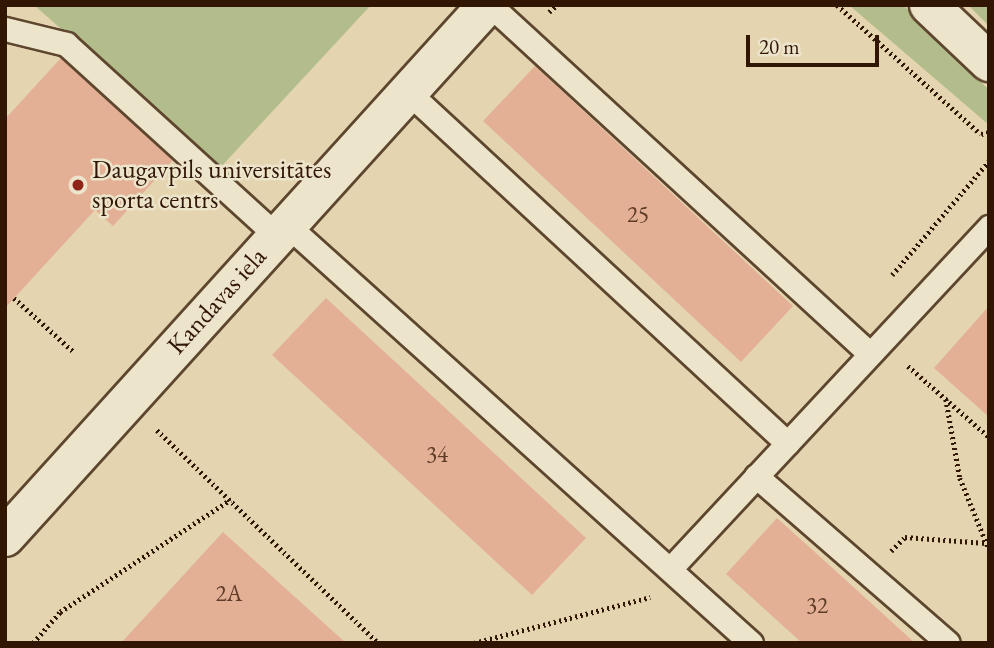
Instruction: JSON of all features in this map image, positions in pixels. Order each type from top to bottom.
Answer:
[{"type":"street","name":"Kandavas iela","points":[[8,526],[489,5]]},
{"type":"street","points":[[929,5],[989,62]]},
{"type":"lane","points":[[489,5],[875,348]]},
{"type":"lane","points":[[5,29],[66,44],[670,569],[751,643]]},
{"type":"lane","points":[[408,92],[787,443]]},
{"type":"lane","points":[[670,569],[989,227]]},
{"type":"lane","points":[[756,476],[948,643]]},
{"type":"path","points":[[837,5],[981,134],[989,132]]},
{"type":"path","points":[[887,282],[989,161]]},
{"type":"path","points":[[14,298],[75,354]]},
{"type":"path","points":[[875,348],[946,399],[989,437]]},
{"type":"path","points":[[868,573],[905,537],[988,545],[960,478],[946,399]]},
{"type":"path","points":[[149,422],[378,643]]},
{"type":"path","points":[[33,643],[60,612],[230,500]]},
{"type":"path","points":[[474,643],[689,586]]},
{"type":"green space","points":[[34,5],[371,5],[219,169]]},
{"type":"green space","points":[[849,5],[903,5],[989,90],[989,125]]},
{"type":"green space","points":[[968,5],[989,5],[989,26]]},
{"type":"building","name":"Daugavpils universitātes sporta centrs","points":[[61,58],[173,160],[113,226],[95,210],[5,308],[5,119]]},
{"type":"building","points":[[535,66],[793,306],[741,362],[483,121]]},
{"type":"building","points":[[326,298],[586,538],[532,595],[272,355]]},
{"type":"building","points":[[989,306],[989,417],[934,368]]},
{"type":"building","points":[[777,518],[915,643],[802,643],[726,574]]},
{"type":"building","points":[[223,532],[346,643],[121,643]]},
{"type":"place","name":"Daugavpils universitātes sporta centrs","points":[[78,185]]}]
